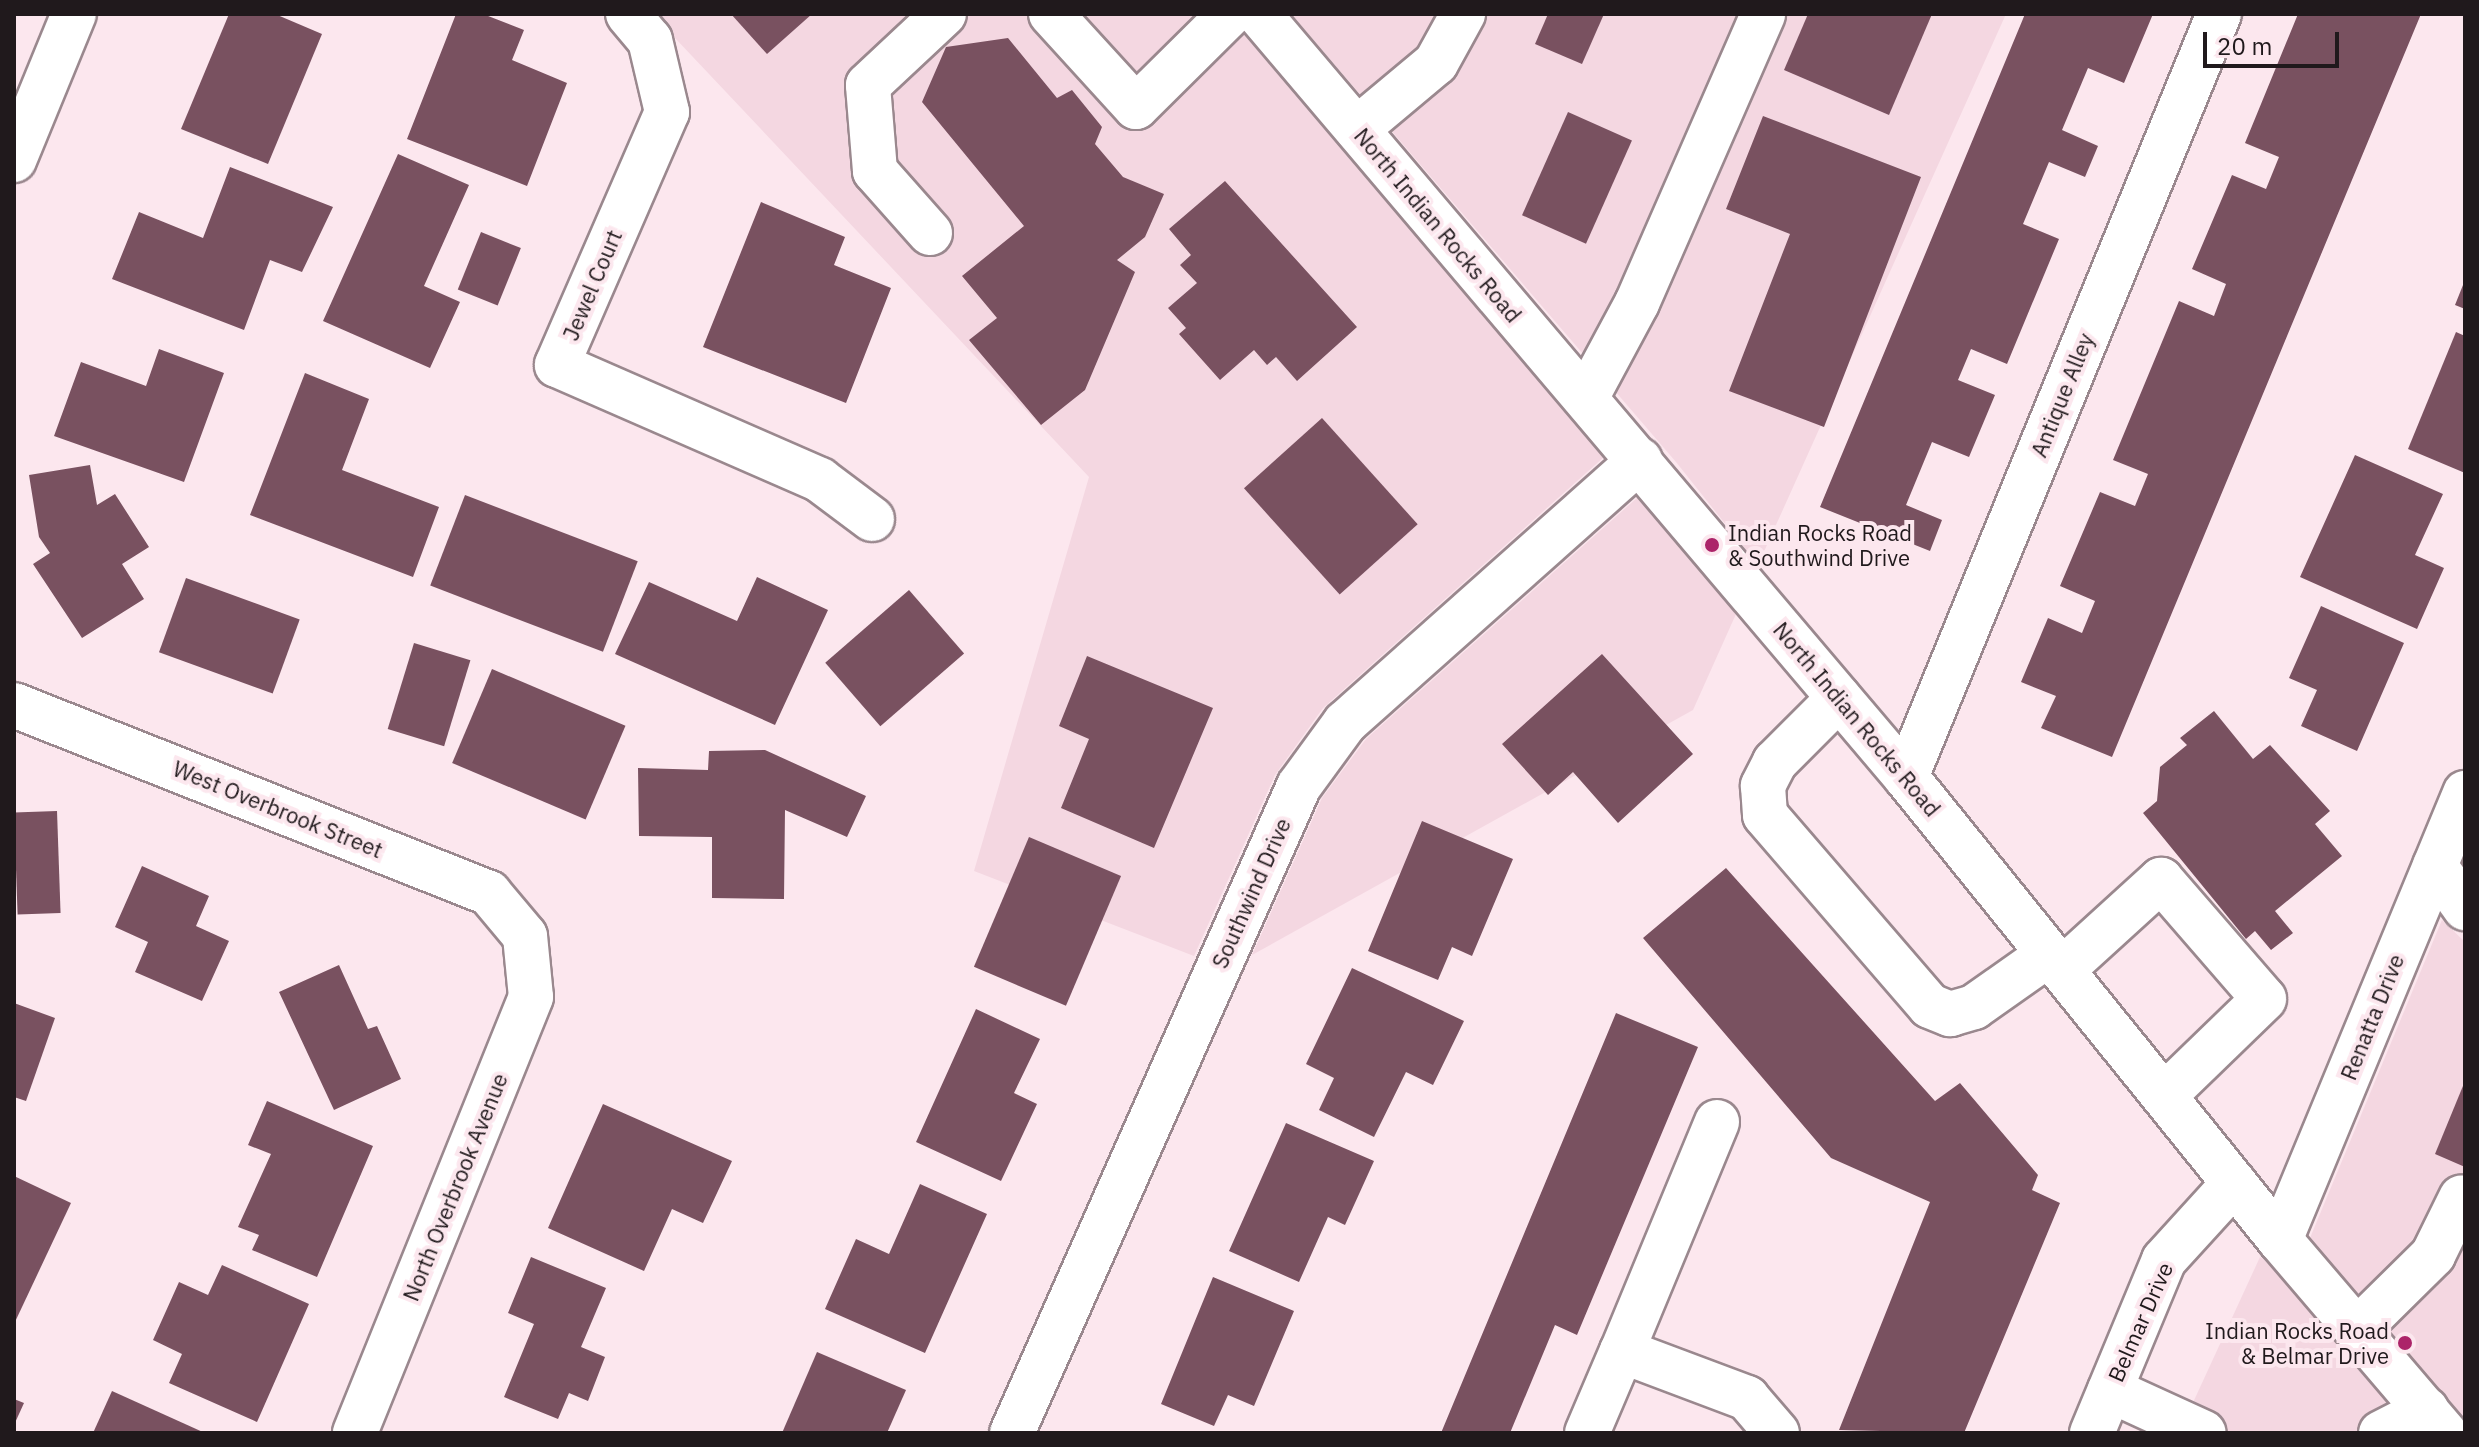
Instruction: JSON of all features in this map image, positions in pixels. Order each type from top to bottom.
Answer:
[{"type":"street","points":[[14,160],[74,14]]},
{"type":"street","name":"Jewel Court","points":[[628,14],[650,40],[667,112],[557,365],[820,480],[872,519]]},
{"type":"street","points":[[930,233],[875,171],[868,85],[944,14]]},
{"type":"street","points":[[1051,14],[1136,107],[1230,14]]},
{"type":"street","name":"North Indian Rocks Road","points":[[1259,14],[1906,777],[2280,1240],[2435,1422]]},
{"type":"street","points":[[1357,129],[1436,63],[1463,14]]},
{"type":"street","points":[[1586,398],[1637,303],[1763,14]]},
{"type":"street","name":"Antique Alley","points":[[1906,777],[2219,14]]},
{"type":"street","name":"Southwind Drive","points":[[1012,1433],[1299,786],[1345,723],[1640,460]]},
{"type":"street","points":[[1839,698],[1775,762],[1763,786],[1765,815],[1930,1006],[1950,1014],[1974,1007],[2056,962],[2161,880],[2264,999],[2164,1096]]},
{"type":"street","name":"West Overbrook Street","points":[[14,705],[489,893],[525,936]]},
{"type":"street","name":"Renatta Drive","points":[[2280,1240],[2465,793]]},
{"type":"street","points":[[2435,866],[2465,908]]},
{"type":"street","name":"North Overbrook Avenue","points":[[355,1433],[531,997],[525,936]]},
{"type":"street","points":[[1587,1433],[1717,1122]]},
{"type":"street","name":"Belmar Drive","points":[[2092,1433],[2164,1260],[2234,1183]]},
{"type":"street","points":[[2357,1330],[2433,1255],[2461,1198]]},
{"type":"street","points":[[1622,1351],[1747,1398],[1777,1433]]},
{"type":"street","points":[[2110,1390],[2204,1433]]},
{"type":"street","points":[[2381,1433],[2435,1422]]},
{"type":"shaded area","points":[[659,14],[1227,14],[1604,457],[1323,708],[1275,775],[1194,956],[974,871],[1089,477],[675,38]]},
{"type":"shaded area","points":[[1291,14],[2006,14],[1758,565],[1676,462]]},
{"type":"shaded area","points":[[1638,497],[1736,614],[1693,710],[1252,955],[1322,798],[1366,739]]},
{"type":"shaded area","points":[[2442,920],[2465,942],[2465,1420],[2310,1238]]},
{"type":"shaded area","points":[[2260,1257],[2264,1259],[2413,1433],[2179,1433]]},
{"type":"building","points":[[229,14],[275,14],[322,34],[268,164],[181,129]]},
{"type":"building","points":[[456,14],[483,14],[524,30],[512,60],[567,83],[527,186],[407,139]]},
{"type":"building","points":[[731,14],[812,14],[767,54]]},
{"type":"building","points":[[1548,14],[1604,14],[1582,64],[1535,44]]},
{"type":"building","points":[[1808,14],[1932,14],[1889,115],[1784,70]]},
{"type":"building","points":[[2025,14],[2153,14],[2124,83],[2088,68],[2062,130],[2098,146],[2085,177],[2049,162],[2023,224],[2059,239],[2007,364],[1971,349],[1958,380],[1995,395],[1969,457],[1932,442],[1906,505],[1942,520],[1930,551],[1820,507]]},
{"type":"building","points":[[2298,14],[2421,14],[2112,757],[2041,728],[2056,696],[2021,682],[2048,618],[2082,633],[2095,601],[2060,586],[2100,492],[2135,506],[2148,474],[2113,460],[2179,301],[2214,316],[2226,284],[2192,269],[2232,175],[2266,189],[2279,157],[2245,143]]},
{"type":"building","points":[[1008,38],[1057,98],[1072,90],[1102,127],[1095,144],[1123,177],[1164,194],[1145,237],[1117,260],[1135,272],[1085,390],[1041,425],[969,340],[997,318],[962,276],[1024,226],[922,102],[946,47]]},
{"type":"building","points":[[1568,112],[1632,140],[1586,244],[1522,215]]},
{"type":"building","points":[[1763,116],[1921,177],[1824,427],[1729,391],[1790,234],[1726,209]]},
{"type":"building","points":[[398,154],[469,185],[424,286],[460,302],[430,368],[323,321]]},
{"type":"building","points":[[230,167],[333,207],[302,272],[270,260],[244,330],[112,279],[139,212],[203,238]]},
{"type":"building","points":[[1225,181],[1357,327],[1297,381],[1276,357],[1267,365],[1254,350],[1220,380],[1179,334],[1186,328],[1168,308],[1197,283],[1180,265],[1191,255],[1169,229]]},
{"type":"building","points":[[761,202],[845,237],[834,265],[891,288],[846,403],[703,347]]},
{"type":"building","points":[[481,232],[521,248],[498,306],[458,289]]},
{"type":"building","points":[[2465,280],[2465,309],[2455,305]]},
{"type":"building","points":[[2456,332],[2465,336],[2465,473],[2408,449]]},
{"type":"building","points":[[159,349],[224,373],[184,482],[54,436],[81,362],[146,386]]},
{"type":"building","points":[[305,373],[369,399],[342,470],[439,507],[413,577],[250,515]]},
{"type":"building","points":[[1322,418],[1418,524],[1340,595],[1244,488]]},
{"type":"building","points":[[2355,455],[2443,494],[2415,555],[2444,568],[2417,629],[2300,577]]},
{"type":"building","points":[[90,465],[97,505],[115,494],[149,547],[122,564],[144,599],[82,638],[33,564],[50,553],[39,537],[29,475]]},
{"type":"building","points":[[465,495],[638,561],[603,652],[430,586]]},
{"type":"building","points":[[757,577],[828,610],[775,725],[615,654],[649,582],[737,621]]},
{"type":"building","points":[[186,578],[300,619],[273,694],[159,652]]},
{"type":"building","points":[[909,590],[964,653],[880,726],[825,663]]},
{"type":"building","points":[[2321,606],[2404,643],[2357,751],[2301,726],[2317,690],[2289,678]]},
{"type":"building","points":[[414,643],[470,660],[444,746],[388,729]]},
{"type":"building","points":[[1602,654],[1693,754],[1618,823],[1573,772],[1548,795],[1502,744]]},
{"type":"building","points":[[1087,656],[1213,708],[1154,848],[1061,808],[1089,739],[1059,726]]},
{"type":"building","points":[[492,669],[625,726],[586,820],[452,763]]},
{"type":"building","points":[[2214,711],[2253,759],[2270,745],[2330,811],[2315,824],[2342,856],[2275,911],[2293,933],[2271,950],[2255,931],[2246,939],[2143,813],[2157,801],[2160,767],[2187,745],[2180,738]]},
{"type":"building","points":[[765,750],[866,796],[847,837],[785,810],[784,899],[712,898],[712,837],[639,836],[638,768],[708,770],[709,751]]},
{"type":"building","points":[[57,811],[61,913],[18,914],[14,813]]},
{"type":"building","points":[[1422,821],[1513,859],[1472,956],[1452,947],[1438,980],[1368,951]]},
{"type":"building","points":[[1029,837],[1121,876],[1066,1006],[974,967]]},
{"type":"building","points":[[142,866],[209,896],[196,926],[229,941],[202,1001],[135,972],[148,942],[115,927]]},
{"type":"building","points":[[1726,868],[1935,1101],[1960,1083],[2038,1175],[2032,1190],[2060,1203],[1964,1433],[1839,1430],[1930,1202],[1831,1158],[1643,938]]},
{"type":"building","points":[[339,965],[368,1029],[377,1026],[401,1079],[334,1110],[279,992]]},
{"type":"building","points":[[1352,968],[1464,1021],[1433,1085],[1406,1072],[1374,1137],[1319,1110],[1334,1078],[1306,1064]]},
{"type":"building","points":[[14,1003],[55,1018],[26,1101],[14,1097]]},
{"type":"building","points":[[976,1009],[1040,1039],[1014,1093],[1037,1104],[1001,1181],[916,1142]]},
{"type":"building","points":[[1616,1013],[1698,1047],[1577,1335],[1555,1325],[1510,1433],[1441,1433]]},
{"type":"building","points":[[2465,1081],[2465,1167],[2435,1154]]},
{"type":"building","points":[[267,1101],[373,1146],[317,1277],[252,1250],[259,1235],[238,1227],[271,1154],[248,1145]]},
{"type":"building","points":[[603,1104],[732,1161],[703,1223],[672,1209],[644,1271],[548,1228]]},
{"type":"building","points":[[1286,1123],[1374,1161],[1345,1225],[1328,1217],[1299,1282],[1229,1251]]},
{"type":"building","points":[[14,1176],[71,1203],[14,1324]]},
{"type":"building","points":[[920,1184],[987,1214],[925,1353],[825,1309],[856,1239],[889,1254]]},
{"type":"building","points":[[531,1257],[606,1288],[581,1347],[605,1357],[588,1401],[569,1393],[558,1419],[504,1397],[534,1324],[508,1313]]},
{"type":"building","points":[[222,1265],[309,1304],[257,1422],[169,1383],[182,1354],[153,1340],[179,1282],[208,1295]]},
{"type":"building","points":[[1213,1277],[1294,1311],[1254,1406],[1228,1395],[1214,1426],[1161,1404]]},
{"type":"building","points":[[817,1352],[906,1390],[887,1433],[782,1433]]},
{"type":"building","points":[[112,1391],[205,1433],[93,1433]]},
{"type":"building","points":[[14,1399],[24,1403],[14,1425]]},
{"type":"place","name":"Indian Rocks Road & Southwind Drive","points":[[1712,545]]},
{"type":"place","name":"Indian Rocks Road & Belmar Drive","points":[[2405,1343]]}]
